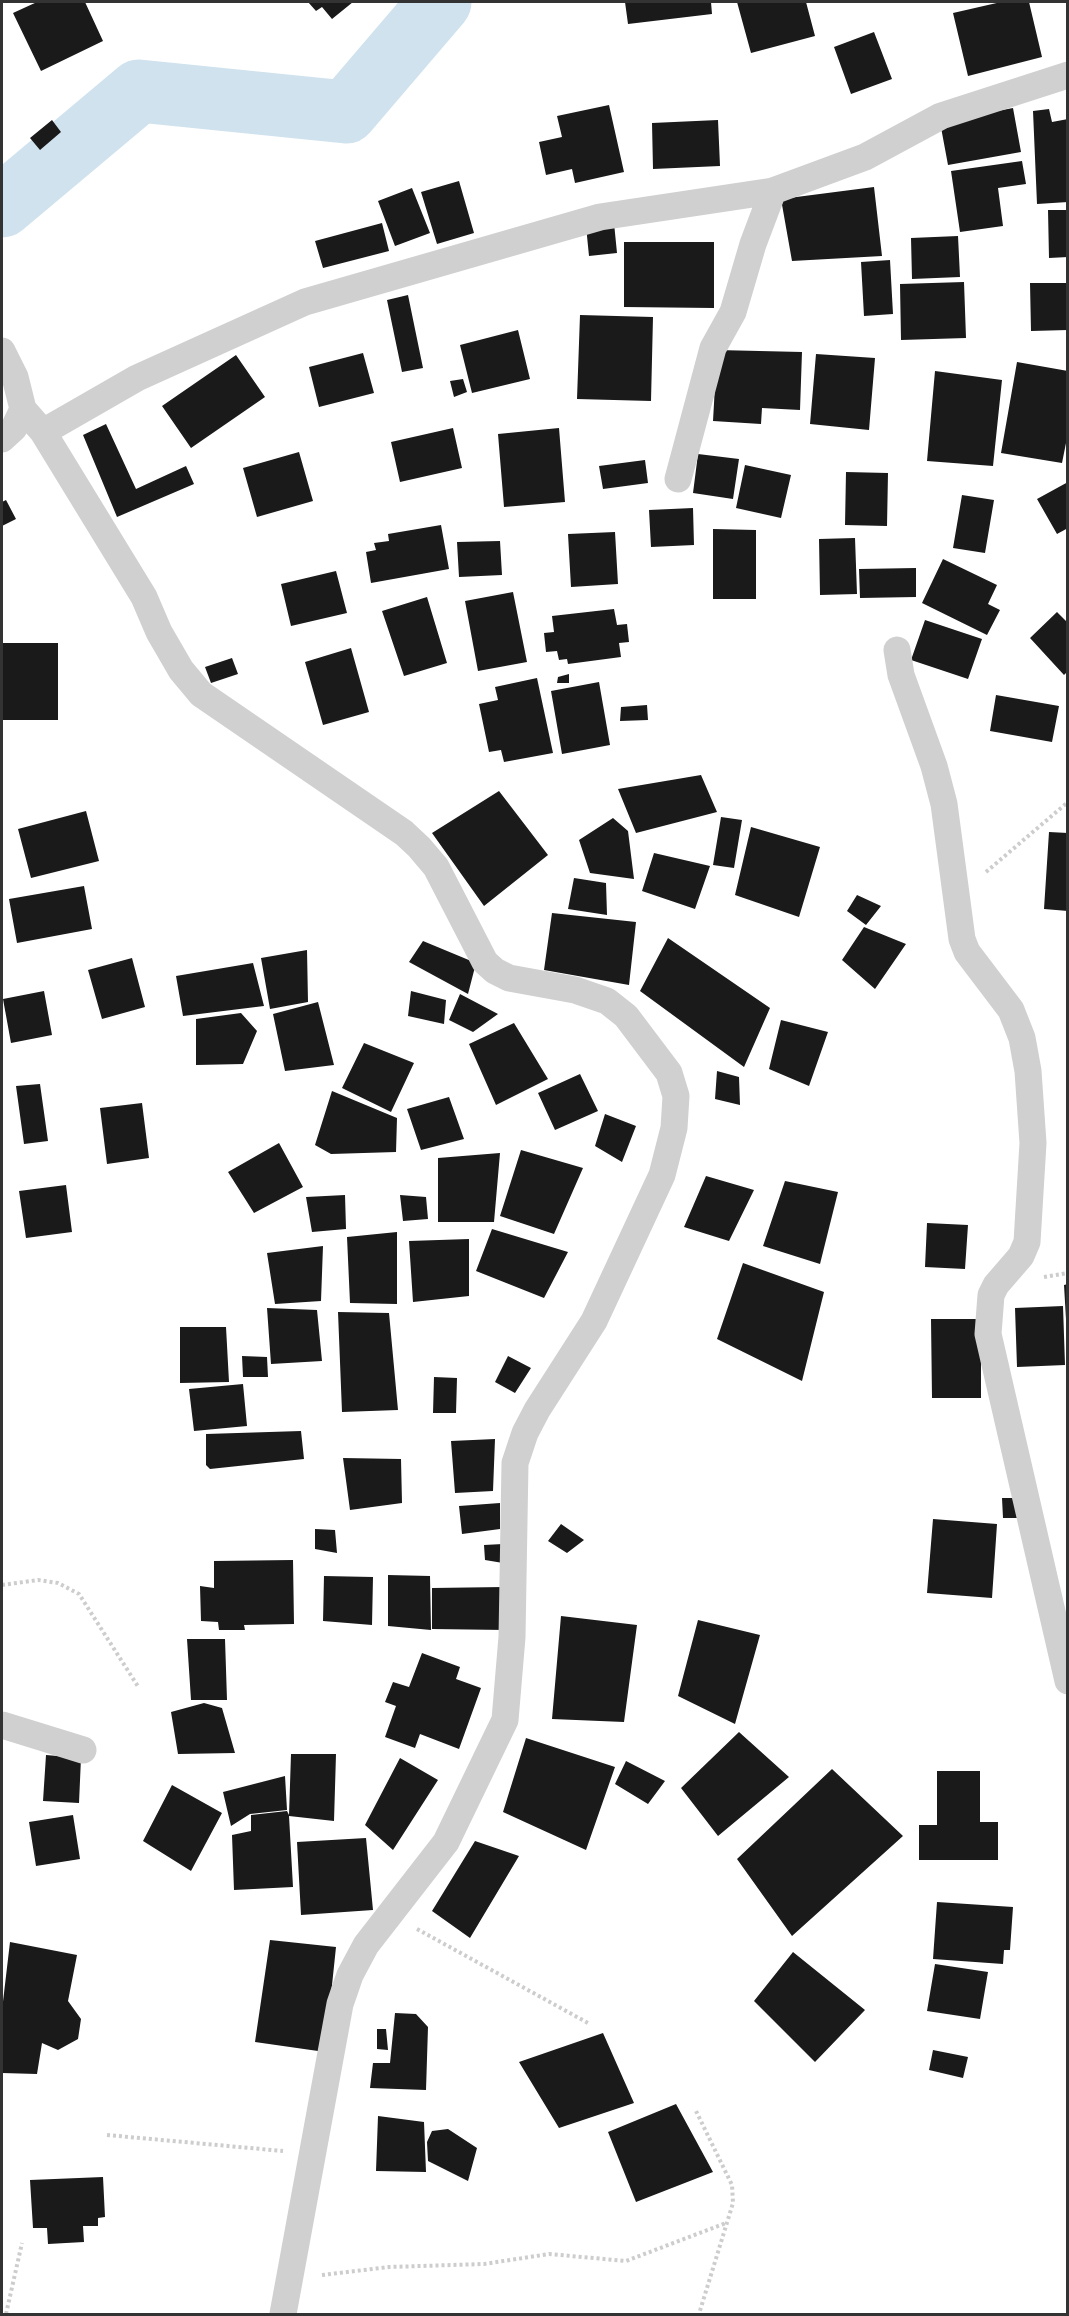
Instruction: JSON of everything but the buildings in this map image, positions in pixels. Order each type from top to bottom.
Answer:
[{"type":"street","points":[[43,432],[137,378],[305,302],[600,217],[773,191],[865,157],[941,116],[1068,75]]},
{"type":"street","points":[[678,478],[713,348],[733,312],[753,244],[773,191]]},
{"type":"street","points":[[2,351],[15,377],[23,410],[43,432],[144,597],[159,632],[181,670],[201,694],[404,833],[419,847],[436,867],[485,962],[495,971],[509,978],[575,990],[607,1001],[626,1016],[669,1073],[675,1085],[674,1128],[662,1174],[594,1321],[537,1410],[525,1433],[515,1463],[512,1637],[505,1720],[446,1842],[366,1945],[350,1975],[340,2004],[284,2314]]},
{"type":"street","points":[[2,440],[14,428],[23,410]]},
{"type":"street","points":[[897,650],[902,675],[934,766],[944,804],[955,892],[966,952],[1011,1010],[1022,1038],[1028,1071],[1033,1143],[1027,1242],[1021,1256],[996,1284],[991,1295],[988,1334],[1068,1682]]},
{"type":"street","points":[[2,1725],[83,1750]]},
{"type":"path","points":[[955,892],[978,879],[1068,802]]},
{"type":"path","points":[[2,1585],[38,1580],[58,1583],[79,1594],[139,1688]]},
{"type":"path","points":[[390,1914],[588,2023]]},
{"type":"path","points":[[696,2111],[732,2186],[733,2203],[699,2314]]},
{"type":"path","points":[[107,2135],[313,2153]]},
{"type":"path","points":[[290,2279],[389,2267],[484,2264],[549,2254],[599,2261],[626,2261],[726,2223]]},
{"type":"path","points":[[6,2314],[22,2243]]},
{"type":"waterway","points":[[2,206],[139,91],[346,112],[440,2]]}]
